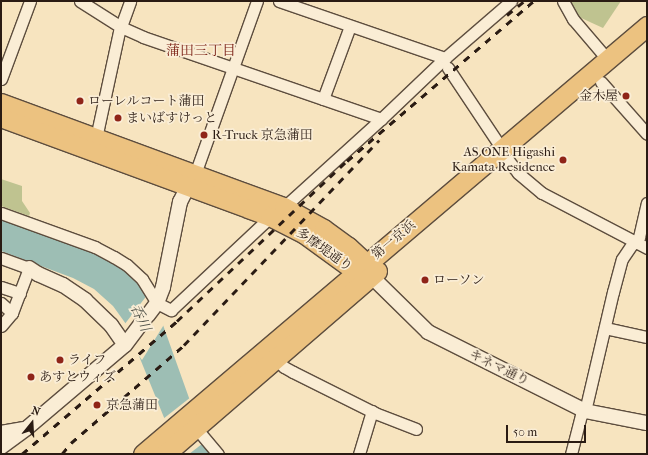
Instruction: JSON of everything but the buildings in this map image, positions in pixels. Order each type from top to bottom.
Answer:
[{"type":"highway","name":"第一京浜","points":[[505,155],[647,26]]},
{"type":"highway","name":"第一京浜","points":[[199,424],[365,271],[505,155],[601,82],[647,42]]},
{"type":"highway","name":"第一京浜","points":[[146,453],[168,446],[199,424],[276,359],[365,271]]},
{"type":"main road","name":"多摩堤通り","points":[[1,103],[96,138],[190,181]]},
{"type":"main road","name":"多摩堤通り","points":[[1,118],[190,181],[277,212],[305,235],[365,271]]},
{"type":"street","points":[[1,79],[30,1]]},
{"type":"street","points":[[80,1],[121,26],[143,37],[381,119]]},
{"type":"street","points":[[96,138],[121,26],[130,1]]},
{"type":"street","points":[[1,447],[27,428],[126,342],[156,304],[163,287],[180,202],[190,181],[257,1]]},
{"type":"street","points":[[279,1],[350,26],[446,63],[505,155],[518,172],[542,193],[647,248]]},
{"type":"street","points":[[1,213],[95,247],[114,257],[127,265],[142,279],[156,304],[171,310],[277,212],[446,63],[511,1]]},
{"type":"street","points":[[563,1],[574,19],[608,60]]},
{"type":"street","points":[[323,99],[350,26]]},
{"type":"street","points":[[601,82],[647,134]]},
{"type":"street","points":[[571,454],[581,415],[585,411],[622,259],[632,244],[636,243],[647,203]]},
{"type":"street","points":[[1,258],[29,268],[38,274],[62,285],[86,300],[126,342]]},
{"type":"street","points":[[1,326],[12,313],[29,268]]},
{"type":"street","name":"キネマ通り","points":[[365,271],[428,332],[585,411],[647,423]]},
{"type":"street","points":[[1,287],[20,293]]},
{"type":"street","points":[[1,303],[12,313]]},
{"type":"street","points":[[605,328],[647,338]]},
{"type":"street","points":[[276,359],[284,367],[293,372],[372,411],[416,428]]},
{"type":"street","points":[[360,454],[372,411]]},
{"type":"street","points":[[199,424],[218,454]]},
{"type":"street","points":[[1,433],[27,428]]},
{"type":"green space","points":[[567,1],[621,1],[603,28],[579,17]]},
{"type":"green space","points":[[1,179],[22,186],[22,201],[30,213],[29,216],[1,206]]},
{"type":"water","name":"呑川","points":[[1,219],[98,254],[119,266],[140,286],[163,325],[209,454],[175,454],[165,420],[126,324],[113,306],[94,289],[73,278],[1,251]]},
{"type":"pier","points":[[148,294],[165,323],[142,360],[134,349],[124,325]]},
{"type":"pier","points":[[191,397],[206,441],[189,454],[174,454],[163,419]]},
{"type":"railway","points":[[507,15],[524,1]]},
{"type":"railway","points":[[22,454],[177,321],[347,161],[534,1]]},
{"type":"railway","points":[[62,454],[71,443],[184,345],[379,140]]},
{"type":"place","name":"金木屋","points":[[626,96]]},
{"type":"place","name":"ローレルコート蒲田","points":[[80,101]]},
{"type":"place","name":"まいばすけっと","points":[[118,118]]},
{"type":"place","name":"R-Truck 京急蒲田","points":[[204,135]]},
{"type":"place","name":"AS ONE Higashi Kamata Residence","points":[[563,160]]},
{"type":"place","name":"ローソン","points":[[425,280]]},
{"type":"place","name":"ライフ","points":[[60,360]]},
{"type":"place","name":"あすとウィズ","points":[[31,377]]},
{"type":"place","name":"京急蒲田","points":[[97,405]]},
{"type":"district","name":"蒲田三丁目","points":[[201,51]]}]
